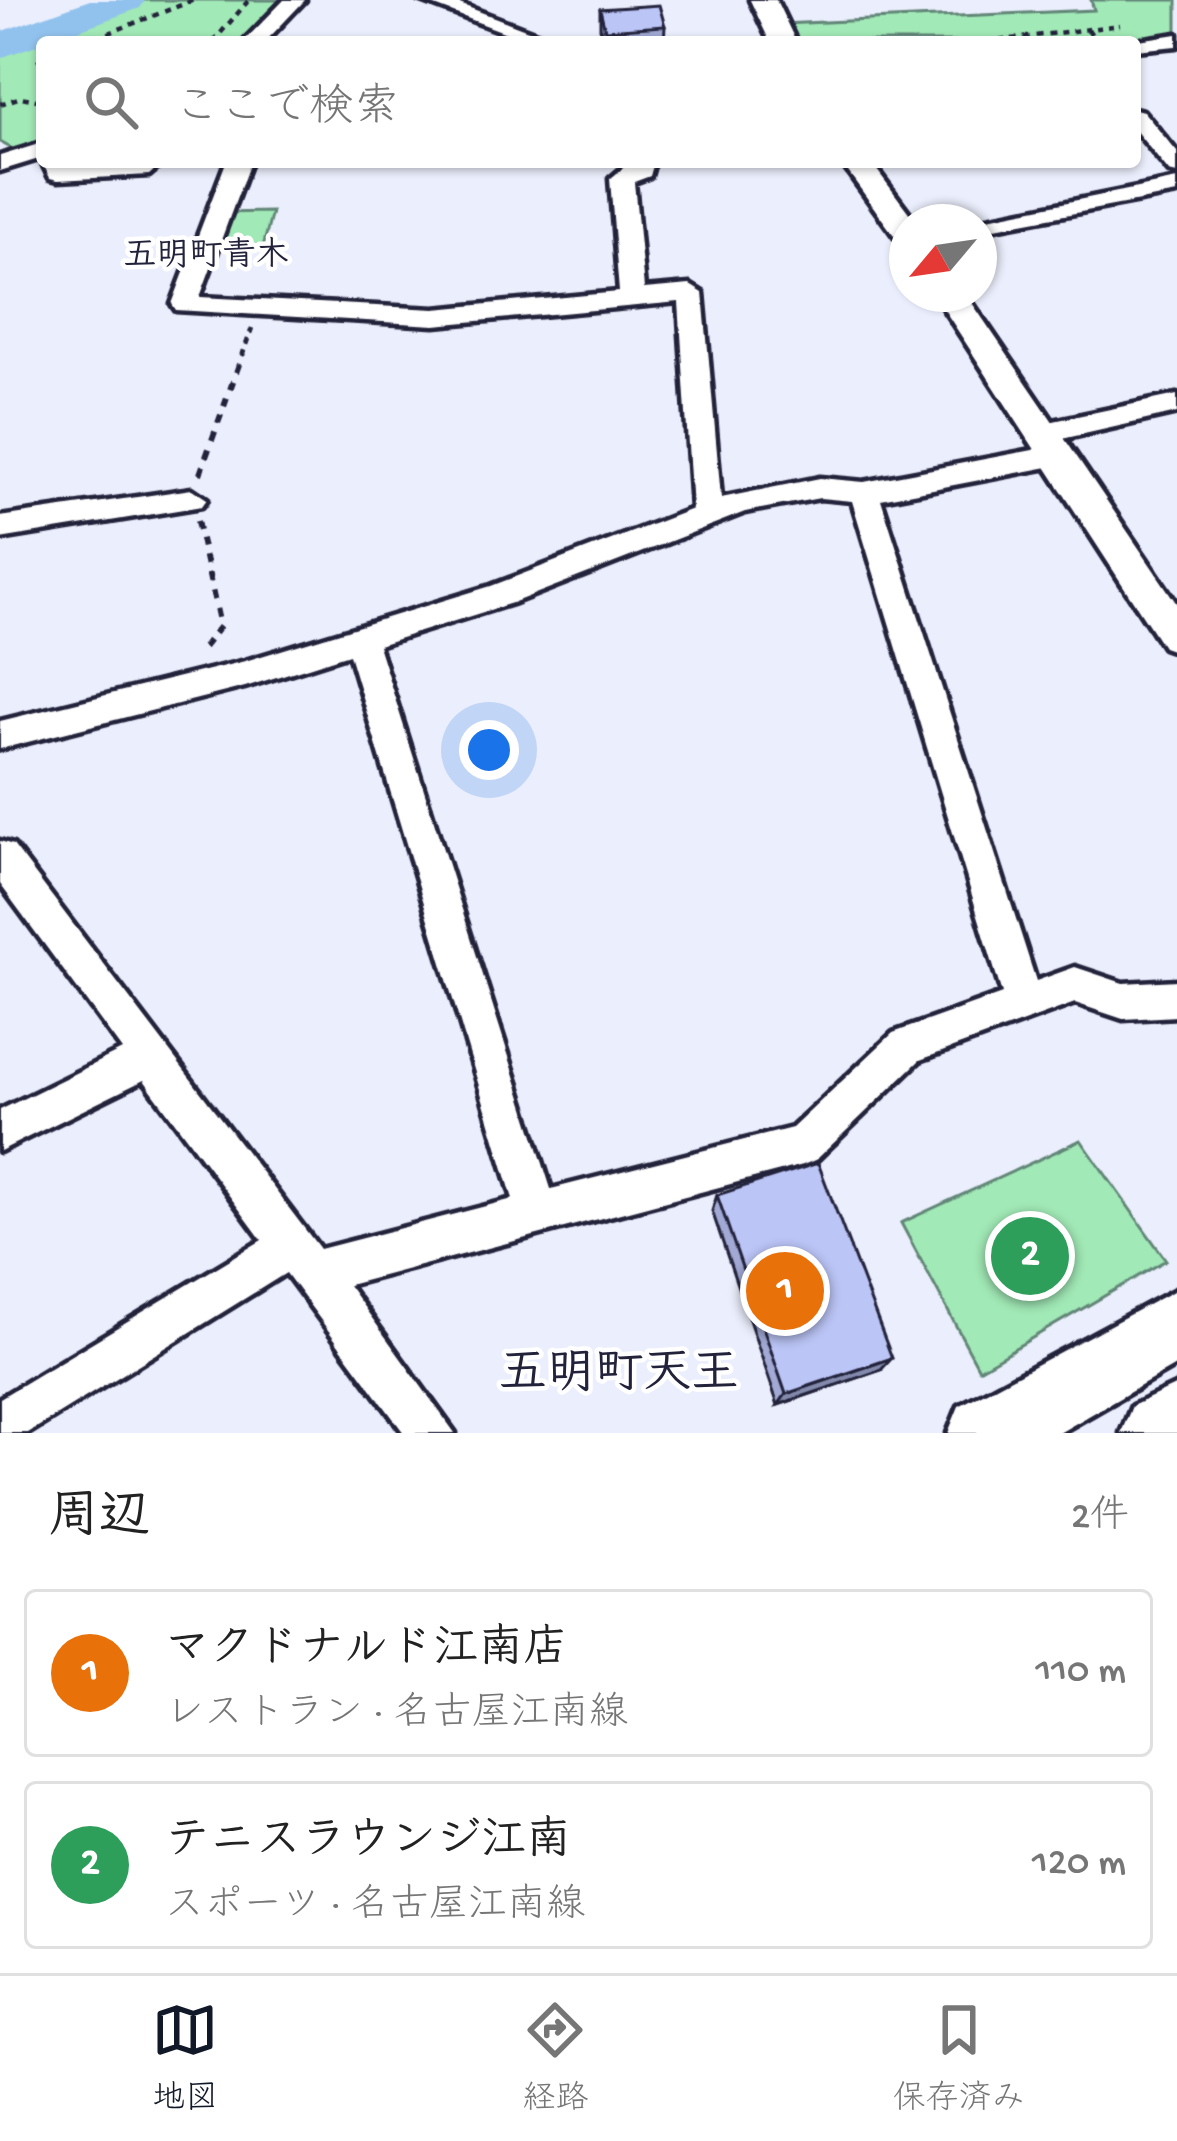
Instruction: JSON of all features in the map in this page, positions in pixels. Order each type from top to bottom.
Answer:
[{"type":"main road","points":[[986,1433],[1177,1325]]},
{"type":"main road","points":[[1159,1433],[1177,1422]]},
{"type":"street","points":[[259,36],[296,0]]},
{"type":"street","points":[[429,0],[533,36]]},
{"type":"street","points":[[763,0],[780,36]]},
{"type":"street","points":[[1134,34],[1177,40]]},
{"type":"street","points":[[1141,123],[1177,167]]},
{"type":"street","points":[[0,164],[36,152]]},
{"type":"street","points":[[56,168],[58,173],[149,168]]},
{"type":"street","points":[[236,168],[185,304],[435,317],[632,294],[690,293],[699,356],[706,512]]},
{"type":"street","points":[[632,294],[622,179],[642,168]]},
{"type":"street","points":[[860,168],[889,207]]},
{"type":"street","points":[[997,221],[1177,187]]},
{"type":"street","points":[[962,312],[1177,636]]},
{"type":"street","points":[[0,735],[245,674],[501,595],[706,512],[820,488],[864,492],[1052,444],[1177,404]]},
{"type":"street","points":[[864,492],[1024,1003]]},
{"type":"street","points":[[0,528],[192,499]]},
{"type":"street","points":[[360,639],[538,1214]]},
{"type":"street","points":[[0,856],[432,1433]]},
{"type":"street","points":[[0,1424],[301,1260],[538,1214],[803,1144],[907,1046],[1075,985],[1123,1000],[1177,998]]},
{"type":"street","points":[[0,1131],[151,1055]]},
{"type":"path","points":[[101,36],[194,0]]},
{"type":"path","points":[[218,36],[249,0]]},
{"type":"path","points":[[1034,36],[1088,29],[1134,34]]},
{"type":"path","points":[[1088,29],[1092,36]]},
{"type":"path","points":[[0,104],[21,97],[36,100]]},
{"type":"green space","points":[[139,0],[282,0],[245,36],[43,36]]},
{"type":"green space","points":[[1091,0],[1177,0],[1177,35],[788,36],[782,24],[1094,10]]},
{"type":"green space","points":[[36,39],[36,145],[20,153],[0,142],[0,52]]},
{"type":"green space","points":[[272,212],[263,247],[214,248],[221,213]]},
{"type":"green space","points":[[1081,1140],[1166,1260],[979,1369],[901,1223]]},
{"type":"building","points":[[659,5],[665,26],[605,30],[600,9]]},
{"type":"building","points":[[818,1163],[892,1358],[786,1394],[717,1195]]},
{"type":"waterway","points":[[0,46],[126,0]]},
{"type":"place","name":"テニスラウンジ江南","points":[[1030,1256]]},
{"type":"place","name":"マクドナルド江南店","points":[[785,1291]]},
{"type":"district","name":"五明町青木","points":[[206,252]]},
{"type":"district","name":"五明町天王","points":[[619,1369]]}]
